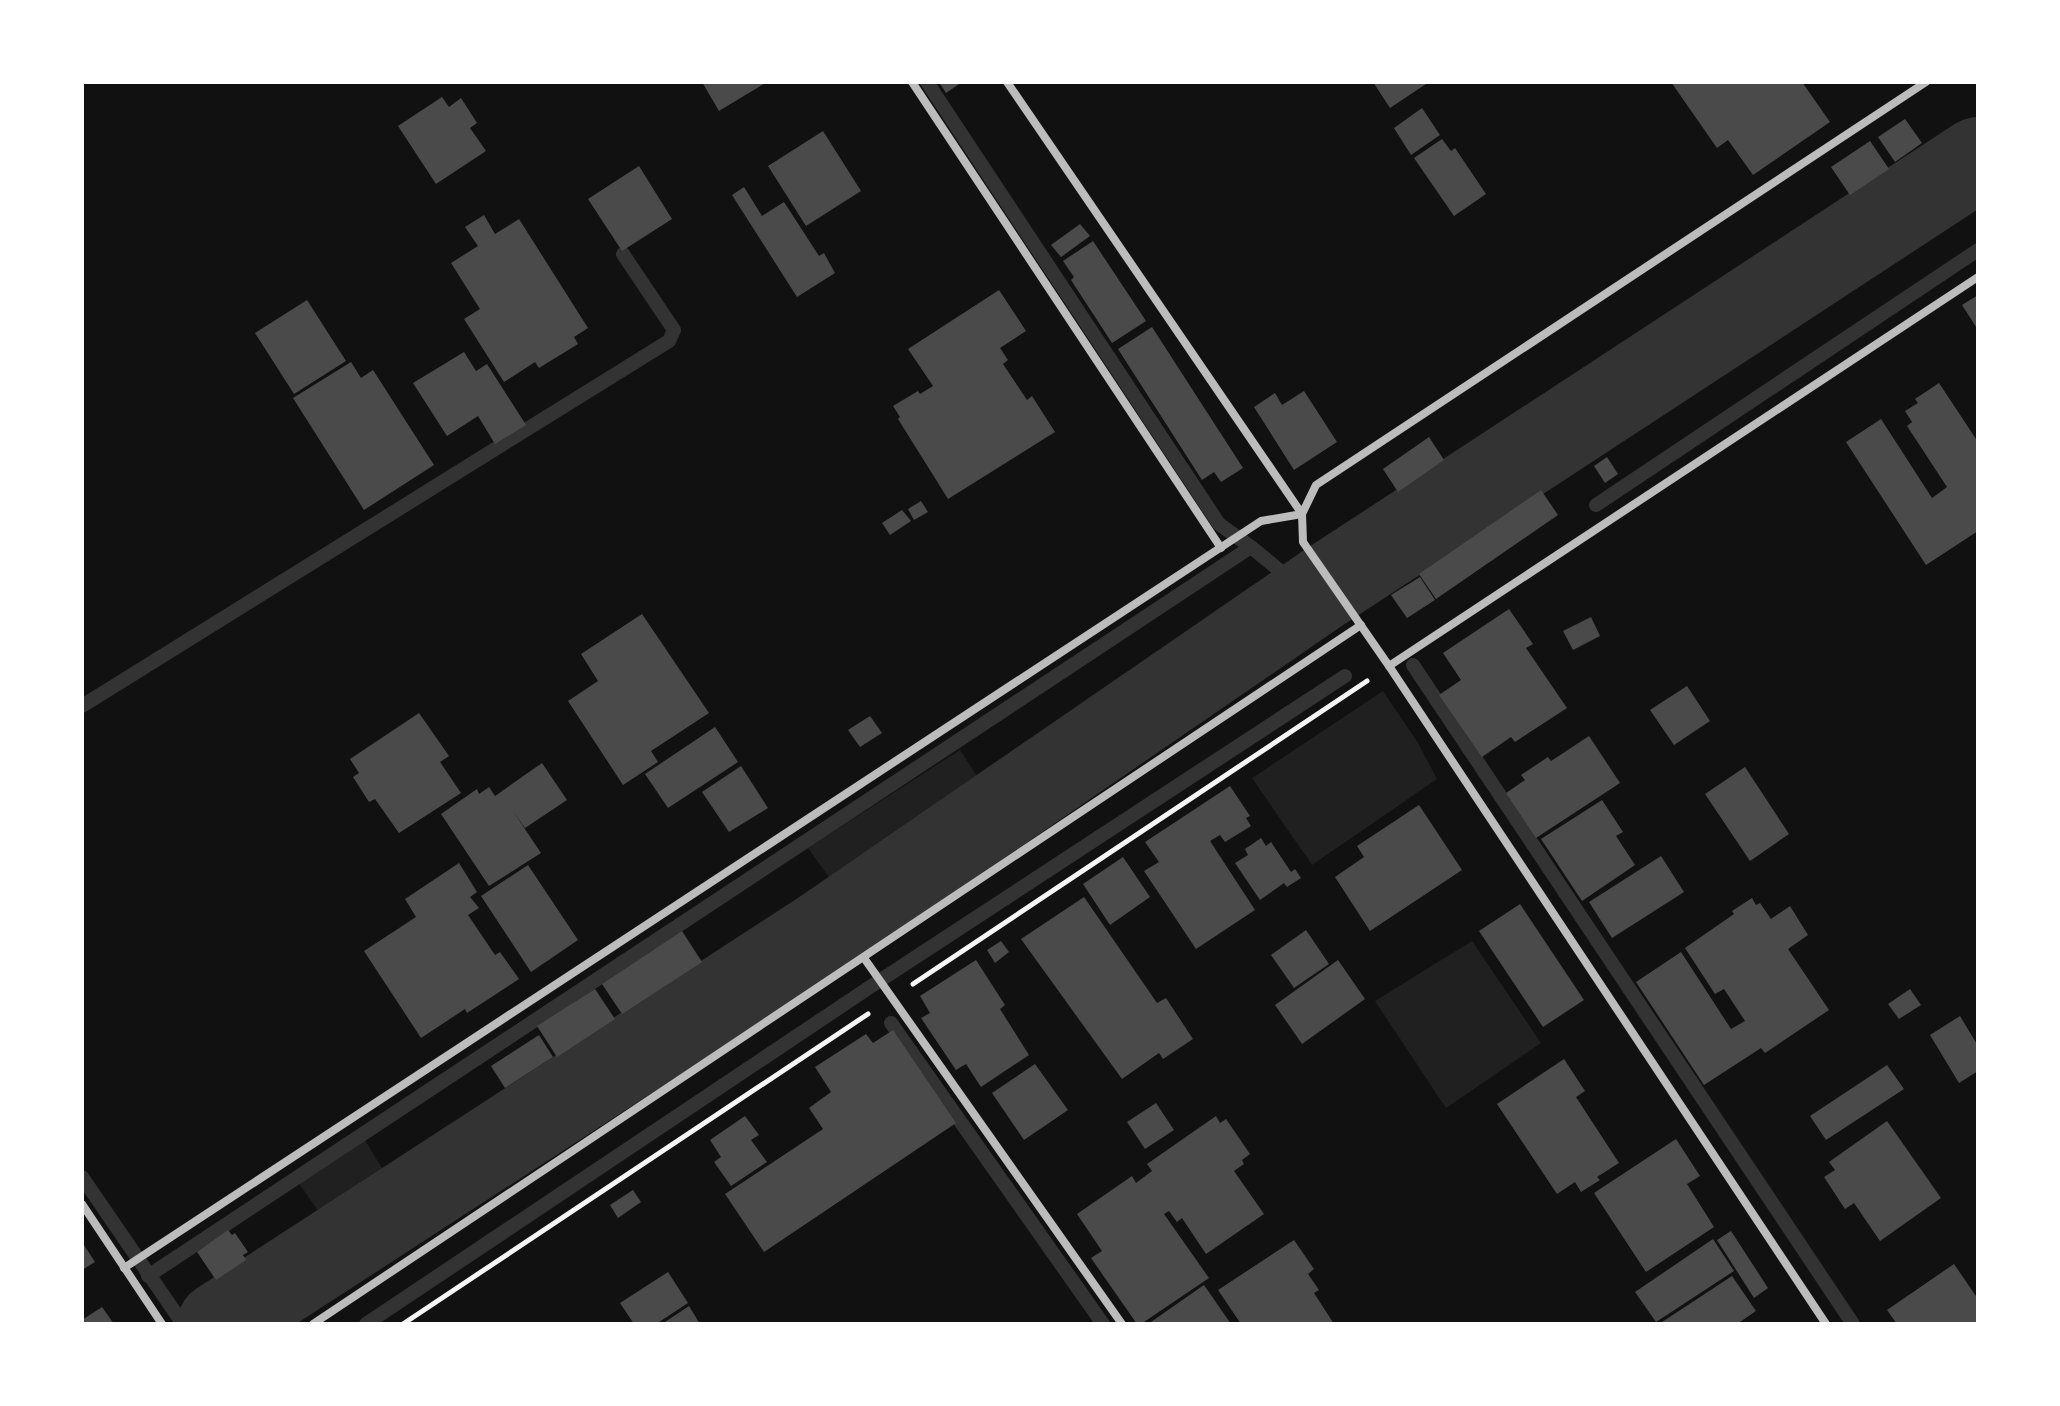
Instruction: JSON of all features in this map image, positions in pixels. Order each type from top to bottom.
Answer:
[{"type":"street","points":[[912,82],[1221,548]]},
{"type":"street","points":[[1007,82],[1302,514]]},
{"type":"street","points":[[1826,1324],[1389,666],[1303,542],[1302,514],[1316,485],[1926,82]]},
{"type":"street","points":[[1389,666],[1978,277]]},
{"type":"street","points":[[128,1266],[1261,521],[1302,514]]},
{"type":"street","points":[[313,1324],[1361,625]]},
{"type":"street","points":[[864,958],[1122,1324]]},
{"type":"street","points":[[82,1204],[128,1266],[162,1324]]},
{"type":"shaded area","points":[[1383,691],[1418,743],[1437,779],[1312,865],[1252,778]]},
{"type":"shaded area","points":[[960,750],[981,782],[831,880],[808,848]]},
{"type":"shaded area","points":[[1472,941],[1541,1043],[1446,1108],[1375,1001]]},
{"type":"shaded area","points":[[363,1137],[385,1173],[321,1215],[298,1182]]},
{"type":"building","points":[[702,82],[767,82],[719,111]]},
{"type":"building","points":[[939,82],[962,82],[946,93]]},
{"type":"building","points":[[1373,82],[1429,82],[1390,108]]},
{"type":"building","points":[[1671,82],[1802,82],[1830,122],[1753,175],[1728,140],[1717,148]]},
{"type":"building","points":[[442,97],[449,107],[461,98],[477,123],[470,128],[486,151],[436,184],[398,126]]},
{"type":"building","points":[[1422,108],[1440,135],[1411,155],[1394,128]]},
{"type":"building","points":[[1905,119],[1922,143],[1895,162],[1878,137]]},
{"type":"building","points":[[823,131],[861,191],[806,226],[768,166]]},
{"type":"building","points":[[1442,139],[1451,151],[1455,148],[1486,194],[1454,216],[1414,158]]},
{"type":"building","points":[[1870,141],[1889,169],[1850,195],[1831,167]]},
{"type":"building","points":[[639,166],[672,219],[622,251],[588,199]]},
{"type":"building","points":[[744,187],[762,216],[784,202],[819,256],[824,253],[835,273],[797,297],[732,195]]},
{"type":"building","points":[[484,215],[495,234],[519,219],[588,328],[574,337],[578,344],[539,368],[535,362],[504,382],[464,319],[480,309],[451,263],[478,246],[465,227]]},
{"type":"building","points":[[1080,224],[1090,236],[1061,257],[1051,245]]},
{"type":"building","points":[[1093,241],[1146,321],[1112,343],[1071,280],[1074,277],[1063,261]]},
{"type":"building","points":[[999,290],[1026,331],[1000,348],[1008,360],[1003,364],[1027,400],[1032,396],[1055,432],[948,499],[893,406],[933,386],[908,349]]},
{"type":"building","points":[[1978,295],[1978,330],[1962,305]]},
{"type":"building","points":[[307,300],[346,361],[294,394],[255,333]]},
{"type":"building","points":[[1152,327],[1243,468],[1221,482],[1214,472],[1202,480],[1118,349]]},
{"type":"building","points":[[464,352],[476,371],[487,364],[526,425],[495,444],[478,416],[447,436],[413,383]]},
{"type":"building","points":[[351,362],[361,378],[373,370],[434,465],[364,510],[293,398]]},
{"type":"building","points":[[1939,383],[1978,442],[1978,531],[1926,565],[1846,442],[1881,419],[1932,498],[1947,487],[1907,426],[1912,422],[1905,411],[1918,403],[1915,399]]},
{"type":"building","points":[[1304,391],[1337,442],[1294,470],[1254,407],[1275,393],[1282,405]]},
{"type":"building","points":[[1429,437],[1444,460],[1398,492],[1383,469]]},
{"type":"building","points":[[1607,457],[1618,474],[1605,483],[1594,466]]},
{"type":"building","points":[[1541,490],[1558,515],[1436,599],[1419,574]]},
{"type":"building","points":[[921,501],[928,512],[914,520],[908,509]]},
{"type":"building","points":[[902,510],[911,521],[890,535],[882,523]]},
{"type":"building","points":[[1420,577],[1435,600],[1407,618],[1391,595]]},
{"type":"building","points":[[1509,609],[1533,644],[1526,648],[1567,708],[1515,742],[1511,737],[1482,757],[1439,695],[1461,680],[1443,653]]},
{"type":"building","points":[[642,614],[709,713],[651,751],[658,762],[623,785],[568,701],[598,681],[581,654]]},
{"type":"building","points":[[1591,617],[1600,636],[1573,650],[1563,631]]},
{"type":"building","points":[[1687,686],[1710,721],[1674,745],[1650,710]]},
{"type":"building","points":[[419,713],[449,756],[440,762],[461,793],[399,833],[375,799],[369,802],[353,777],[359,773],[350,759]]},
{"type":"building","points":[[870,716],[882,733],[860,747],[848,730]]},
{"type":"building","points":[[715,727],[738,762],[668,808],[645,774]]},
{"type":"building","points":[[1589,736],[1620,783],[1536,838],[1506,793],[1525,780],[1521,775],[1548,757],[1551,761]]},
{"type":"building","points":[[542,763],[567,800],[525,828],[513,811],[541,853],[489,886],[441,814],[477,789],[479,794],[489,787],[495,796]]},
{"type":"building","points":[[741,766],[768,808],[729,832],[702,792]]},
{"type":"building","points":[[1745,767],[1789,834],[1750,861],[1705,794]]},
{"type":"building","points":[[1230,786],[1250,816],[1246,818],[1251,826],[1225,842],[1220,835],[1210,841],[1255,910],[1196,949],[1144,871],[1159,862],[1145,842]]},
{"type":"building","points":[[1602,800],[1623,832],[1616,836],[1635,865],[1582,901],[1541,839]]},
{"type":"building","points":[[1419,805],[1462,870],[1370,931],[1335,877],[1364,857],[1357,846]]},
{"type":"building","points":[[1261,838],[1266,846],[1271,842],[1291,872],[1295,869],[1301,878],[1287,887],[1284,883],[1260,900],[1235,863],[1248,855],[1245,849]]},
{"type":"building","points":[[1661,856],[1684,892],[1612,938],[1589,902]]},
{"type":"building","points":[[1123,857],[1150,897],[1110,925],[1083,884]]},
{"type":"building","points":[[459,863],[477,892],[470,897],[479,908],[468,915],[495,955],[500,952],[519,979],[421,1038],[364,951],[416,917],[405,899]]},
{"type":"building","points":[[528,865],[578,940],[531,972],[481,896]]},
{"type":"building","points":[[1084,897],[1157,1003],[1166,998],[1193,1039],[1163,1059],[1159,1053],[1122,1079],[1021,939]]},
{"type":"building","points":[[1752,898],[1756,905],[1760,903],[1771,919],[1790,906],[1808,935],[1788,949],[1829,1010],[1765,1053],[1761,1048],[1704,1085],[1636,982],[1681,952],[1731,1029],[1745,1021],[1724,989],[1715,994],[1685,948]]},
{"type":"building","points":[[1520,904],[1584,1000],[1543,1027],[1479,931]]},
{"type":"building","points":[[1306,930],[1329,964],[1294,988],[1271,955]]},
{"type":"building","points":[[682,931],[702,962],[622,1014],[602,984]]},
{"type":"building","points":[[1001,941],[1009,952],[995,963],[987,950]]},
{"type":"building","points":[[976,960],[1005,1005],[1000,1009],[1029,1055],[981,1087],[966,1064],[956,1070],[921,1018],[930,1013],[920,996]]},
{"type":"building","points":[[1338,960],[1365,999],[1302,1044],[1275,1005]]},
{"type":"building","points":[[595,989],[615,1019],[557,1057],[537,1026]]},
{"type":"building","points":[[1910,989],[1921,1005],[1899,1019],[1888,1004]]},
{"type":"building","points":[[1960,1016],[1978,1046],[1978,1071],[1959,1083],[1930,1035]]},
{"type":"building","points":[[893,1030],[956,1123],[764,1252],[725,1194],[823,1129],[809,1108],[831,1092],[815,1067],[866,1034],[873,1043]]},
{"type":"building","points":[[539,1035],[553,1057],[505,1088],[491,1066]]},
{"type":"building","points":[[1564,1059],[1585,1091],[1576,1097],[1619,1163],[1581,1192],[1575,1182],[1557,1194],[1497,1104]]},
{"type":"building","points":[[1035,1064],[1068,1110],[1024,1140],[992,1093]]},
{"type":"building","points":[[1887,1065],[1904,1089],[1826,1140],[1810,1116]]},
{"type":"building","points":[[1156,1103],[1174,1130],[1145,1149],[1127,1122]]},
{"type":"building","points":[[745,1116],[759,1135],[751,1140],[767,1162],[731,1186],[714,1162],[721,1157],[710,1140]]},
{"type":"building","points":[[1216,1116],[1220,1123],[1226,1119],[1250,1154],[1242,1160],[1244,1164],[1234,1171],[1264,1214],[1206,1254],[1182,1218],[1177,1222],[1169,1211],[1164,1214],[1209,1278],[1137,1324],[1091,1258],[1102,1251],[1077,1214],[1132,1176],[1136,1183],[1152,1171],[1147,1164]]},
{"type":"building","points":[[1887,1121],[1941,1198],[1880,1241],[1854,1203],[1845,1209],[1824,1177],[1835,1170],[1829,1162]]},
{"type":"building","points":[[1676,1139],[1700,1176],[1687,1184],[1714,1227],[1646,1272],[1594,1193]]},
{"type":"building","points":[[633,1190],[641,1202],[618,1218],[610,1205]]},
{"type":"building","points":[[228,1230],[232,1235],[235,1233],[248,1252],[243,1255],[246,1260],[216,1280],[197,1252]]},
{"type":"building","points":[[1731,1231],[1768,1288],[1754,1298],[1717,1240]]},
{"type":"building","points":[[1713,1239],[1734,1271],[1656,1322],[1635,1292]]},
{"type":"building","points":[[1294,1240],[1314,1269],[1308,1274],[1319,1290],[1314,1293],[1334,1324],[1241,1324],[1218,1290]]},
{"type":"building","points":[[82,1242],[95,1262],[82,1270]]},
{"type":"building","points":[[1954,1264],[1978,1299],[1978,1324],[1897,1324],[1887,1310]]},
{"type":"building","points":[[668,1272],[688,1303],[656,1324],[634,1324],[620,1303]]},
{"type":"building","points":[[1732,1276],[1756,1311],[1737,1324],[1659,1324]]},
{"type":"building","points":[[1204,1285],[1231,1324],[1148,1324]]},
{"type":"building","points":[[689,1306],[700,1324],[662,1324]]},
{"type":"building","points":[[102,1307],[114,1324],[82,1324],[82,1320]]},
{"type":"waterway","points":[[927,82],[1219,524],[1251,547]]},
{"type":"waterway","points":[[219,1324],[818,935],[1323,588],[1978,159]]},
{"type":"waterway","points":[[1596,505],[1978,250]]},
{"type":"waterway","points":[[82,706],[669,341],[674,330],[623,254]]},
{"type":"waterway","points":[[148,1276],[1251,547],[1311,596]]},
{"type":"waterway","points":[[1413,665],[1853,1324]]},
{"type":"waterway","points":[[366,1324],[867,989],[1345,676]]},
{"type":"waterway","points":[[891,1023],[1103,1324]]},
{"type":"waterway","points":[[82,1177],[183,1324]]}]
